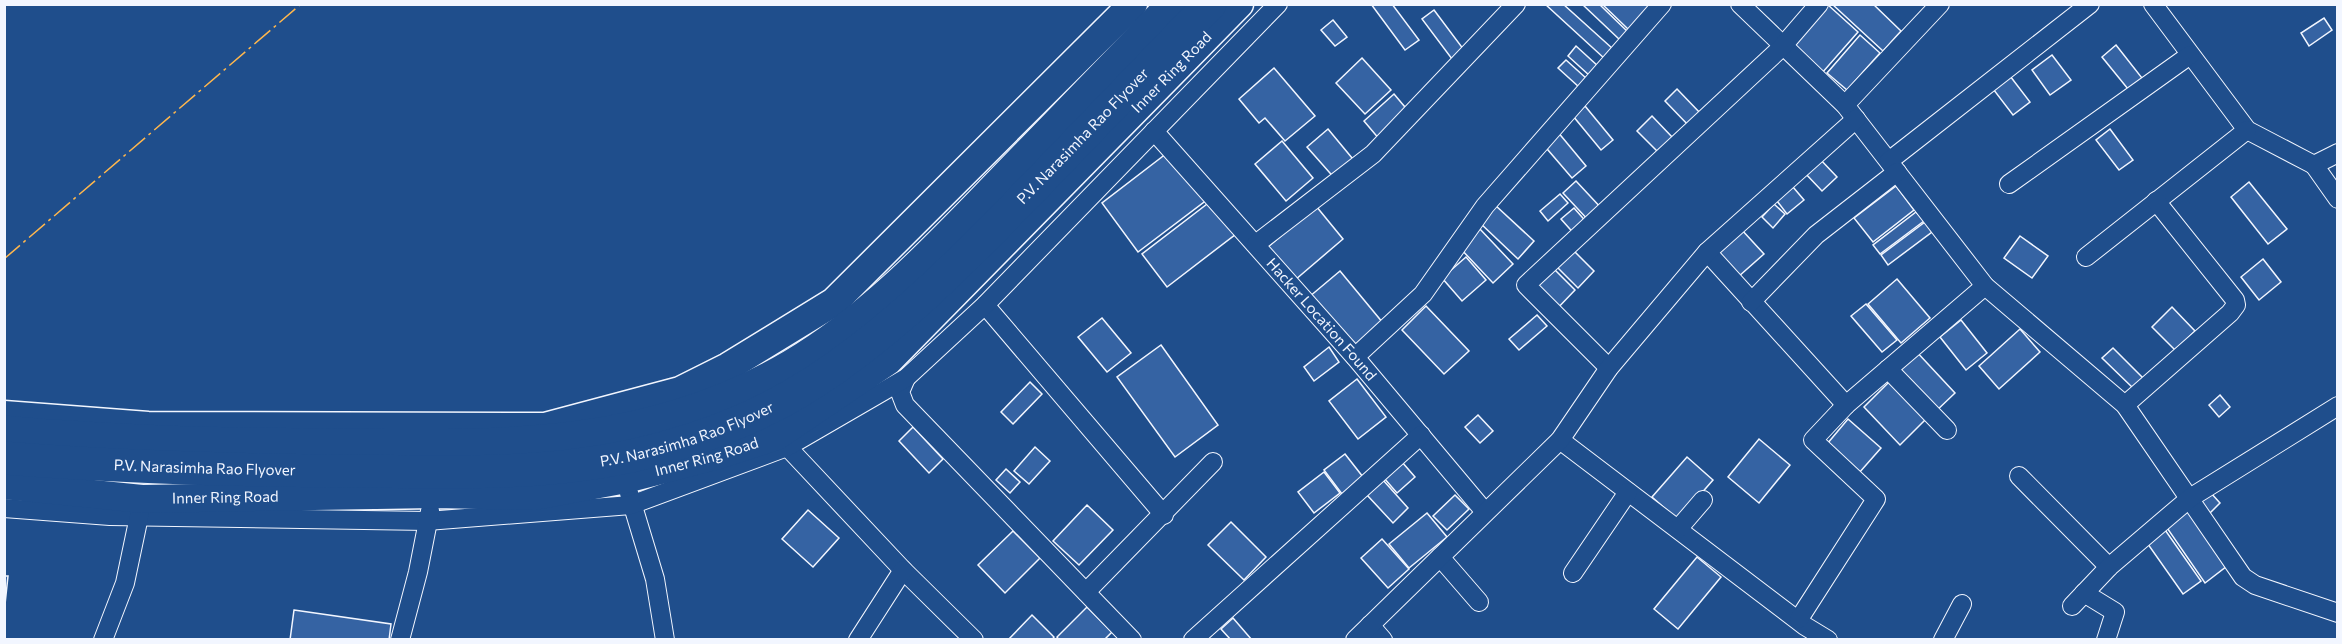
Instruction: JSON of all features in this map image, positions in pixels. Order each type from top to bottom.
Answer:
[{"type":"highway","name":"P.V. Narasimha Rao Flyover","points":[[4,432],[141,442],[252,445],[524,444],[612,434],[701,410],[747,391],[794,365],[887,297],[932,255],[1174,4]]},
{"type":"highway","name":"P.V. Narasimha Rao Flyover","points":[[4,458],[141,468],[471,471],[571,466],[620,458],[710,432],[808,386],[852,356],[902,316],[987,235],[1210,4]]},
{"type":"main road","points":[[4,415],[148,426],[545,427],[680,391],[728,367],[834,302],[1133,4]]},
{"type":"main road","name":"Inner Ring Road","points":[[4,485],[141,508],[431,508],[536,496],[629,492],[719,455],[782,441],[888,361],[960,291],[1068,176],[1239,4]]},
{"type":"street","points":[[974,639],[903,570],[782,441],[906,378],[985,305],[1278,4]]},
{"type":"street","points":[[1256,244],[1373,154],[1516,4]]},
{"type":"street","points":[[1355,357],[1423,294],[1485,206],[1662,4]]},
{"type":"street","points":[[1740,4],[1850,112],[1985,286],[2125,405],[2243,577],[2255,585],[2337,613]]},
{"type":"street","points":[[1609,368],[1526,285],[1782,47],[1819,4]]},
{"type":"street","points":[[1355,639],[1560,440],[1609,368],[1707,252],[1850,112],[1940,4]]},
{"type":"street","points":[[1751,302],[1816,235],[1893,167],[2090,4]]},
{"type":"street","points":[[2153,4],[2247,130],[2314,165],[2337,199]]},
{"type":"street","points":[[2009,184],[2190,55]]},
{"type":"street","points":[[2086,257],[2247,130]]},
{"type":"street","name":"Hacker Location Found","points":[[1154,131],[1355,357],[1485,513]]},
{"type":"street","points":[[2314,165],[2337,153]]},
{"type":"street","points":[[2125,405],[2230,313],[2236,305],[2235,300],[2156,201]]},
{"type":"street","points":[[1707,252],[1846,405]]},
{"type":"street","points":[[1799,628],[1876,499],[1813,440],[1846,405],[1985,286]]},
{"type":"street","points":[[985,305],[1164,515]]},
{"type":"street","points":[[1888,369],[1947,430]]},
{"type":"street","points":[[906,378],[900,392],[905,405],[1132,639]]},
{"type":"street","points":[[2106,639],[2115,612],[2078,600],[2109,567],[2190,498],[2337,406]]},
{"type":"street","points":[[1193,639],[1421,435]]},
{"type":"street","points":[[1560,440],[1678,529],[1799,628],[1828,639]]},
{"type":"street","points":[[1086,592],[1164,515],[1213,462]]},
{"type":"street","points":[[2019,476],[2109,567]]},
{"type":"street","points":[[629,492],[655,579],[665,639]]},
{"type":"street","points":[[1573,573],[1628,492]]},
{"type":"street","points":[[1678,529],[1703,500]]},
{"type":"street","points":[[4,508],[141,508],[125,583],[103,639]]},
{"type":"street","points":[[400,639],[418,572],[431,508]]},
{"type":"street","points":[[1440,557],[1479,602]]},
{"type":"street","points":[[858,639],[903,570]]},
{"type":"street","points":[[1944,639],[1962,603]]},
{"type":"street","points":[[1370,625],[1383,639]]},
{"type":"building","points":[[1371,4],[1392,4],[1419,40],[1405,50]]},
{"type":"building","points":[[1545,4],[1563,4],[1613,49],[1605,59]]},
{"type":"building","points":[[1582,4],[1599,4],[1628,32],[1620,40]]},
{"type":"building","points":[[1602,4],[1649,4],[1651,6],[1629,30]]},
{"type":"building","points":[[1827,4],[1858,32],[1822,73],[1787,43]]},
{"type":"building","points":[[1832,4],[1873,4],[1901,31],[1883,51]]},
{"type":"building","points":[[1434,10],[1467,54],[1455,63],[1422,19]]},
{"type":"building","points":[[2324,18],[2332,30],[2309,46],[2301,33]]},
{"type":"building","points":[[1333,20],[1347,37],[1335,46],[1321,30]]},
{"type":"building","points":[[1860,35],[1880,53],[1847,90],[1827,73]]},
{"type":"building","points":[[2116,45],[2142,78],[2128,89],[2102,57]]},
{"type":"building","points":[[1576,46],[1599,67],[1590,76],[1568,56]]},
{"type":"building","points":[[2052,55],[2071,80],[2050,95],[2032,70]]},
{"type":"building","points":[[1362,58],[1391,90],[1365,114],[1336,83]]},
{"type":"building","points":[[1566,60],[1587,79],[1579,87],[1558,68]]},
{"type":"building","points":[[1274,68],[1315,116],[1285,141],[1265,118],[1259,123],[1239,99]]},
{"type":"building","points":[[2007,72],[2030,102],[2013,115],[1990,85]]},
{"type":"building","points":[[1677,89],[1702,115],[1690,127],[1665,101]]},
{"type":"building","points":[[1394,94],[1410,113],[1380,140],[1364,121]]},
{"type":"building","points":[[1585,106],[1613,140],[1601,150],[1573,116]]},
{"type":"building","points":[[1652,116],[1673,138],[1658,152],[1637,131]]},
{"type":"building","points":[[1328,129],[1357,164],[1337,181],[1307,147]]},
{"type":"building","points":[[2110,129],[2133,160],[2119,170],[2096,140]]},
{"type":"building","points":[[1557,131],[1586,166],[1572,178],[1542,143]]},
{"type":"building","points":[[1282,141],[1313,178],[1286,201],[1255,164]]},
{"type":"building","points":[[1171,150],[1208,199],[1138,252],[1102,203]]},
{"type":"building","points":[[1819,158],[1837,177],[1822,191],[1804,172]]},
{"type":"building","points":[[1576,181],[1603,210],[1590,222],[1563,193]]},
{"type":"building","points":[[2249,182],[2287,229],[2268,244],[2231,197]]},
{"type":"building","points":[[1896,186],[1914,210],[1873,242],[1854,218]]},
{"type":"building","points":[[1793,187],[1804,200],[1787,214],[1777,201]]},
{"type":"building","points":[[1560,194],[1568,203],[1548,221],[1540,211]]},
{"type":"building","points":[[1211,201],[1236,234],[1167,287],[1142,254]]},
{"type":"building","points":[[1774,204],[1785,214],[1773,228],[1762,217]]},
{"type":"building","points":[[1495,205],[1534,241],[1518,259],[1479,222]]},
{"type":"building","points":[[1316,206],[1343,239],[1295,280],[1268,247]]},
{"type":"building","points":[[1574,208],[1589,225],[1577,237],[1561,219]]},
{"type":"building","points":[[1916,212],[1924,221],[1880,254],[1873,245]]},
{"type":"building","points":[[1925,222],[1932,232],[1888,265],[1881,255]]},
{"type":"building","points":[[1479,228],[1513,264],[1493,283],[1459,247]]},
{"type":"building","points":[[1741,229],[1764,254],[1738,277],[1716,253]]},
{"type":"building","points":[[2020,236],[2048,256],[2032,278],[2004,258]]},
{"type":"building","points":[[1568,245],[1594,271],[1578,288],[1552,262]]},
{"type":"building","points":[[1466,257],[1486,280],[1462,301],[1442,278]]},
{"type":"building","points":[[2263,259],[2281,282],[2259,300],[2241,277]]},
{"type":"building","points":[[1549,264],[1575,290],[1554,312],[1528,287]]},
{"type":"building","points":[[1340,271],[1383,323],[1351,349],[1309,297]]},
{"type":"building","points":[[1897,279],[1930,318],[1901,343],[1868,304]]},
{"type":"building","points":[[1866,304],[1897,340],[1882,352],[1851,316]]},
{"type":"building","points":[[1426,306],[1469,351],[1444,374],[1402,330]]},
{"type":"building","points":[[2172,307],[2195,331],[2175,350],[2152,327]]},
{"type":"building","points":[[1537,315],[1547,326],[1519,350],[1509,339]]},
{"type":"building","points":[[1102,318],[1131,353],[1107,372],[1078,337]]},
{"type":"building","points":[[1961,320],[1987,353],[1966,370],[1940,337]]},
{"type":"building","points":[[2020,329],[2040,352],[1999,389],[1979,366]]},
{"type":"building","points":[[1161,345],[1218,425],[1175,457],[1117,377]]},
{"type":"building","points":[[1329,347],[1339,362],[1314,381],[1304,367]]},
{"type":"building","points":[[2113,348],[2143,378],[2133,388],[2102,358]]},
{"type":"building","points":[[1914,349],[1955,393],[1933,414],[1892,370]]},
{"type":"building","points":[[1357,379],[1386,417],[1358,439],[1329,401]]},
{"type":"building","points":[[1891,380],[1927,418],[1900,445],[1864,407]]},
{"type":"building","points":[[1030,382],[1042,394],[1013,424],[1001,412]]},
{"type":"building","points":[[2220,395],[2230,407],[2219,417],[2209,405]]},
{"type":"building","points":[[1478,415],[1493,431],[1480,443],[1465,427]]},
{"type":"building","points":[[1848,419],[1881,448],[1859,473],[1827,444]]},
{"type":"building","points":[[913,427],[943,459],[929,473],[899,441]]},
{"type":"building","points":[[1759,439],[1790,465],[1759,503],[1728,477]]},
{"type":"building","points":[[1035,447],[1050,461],[1029,484],[1014,471]]},
{"type":"building","points":[[1345,454],[1363,477],[1342,494],[1324,470]]},
{"type":"building","points":[[1687,457],[1713,480],[1678,520],[1652,497]]},
{"type":"building","points":[[1402,462],[1415,477],[1397,493],[1384,478]]},
{"type":"building","points":[[1006,469],[1020,482],[1010,493],[996,480]]},
{"type":"building","points":[[1324,472],[1340,493],[1314,513],[1298,492]]},
{"type":"building","points":[[1383,480],[1408,508],[1393,523],[1367,495]]},
{"type":"building","points":[[2210,492],[2220,503],[2209,514],[2198,502]]},
{"type":"building","points":[[1455,495],[1469,509],[1447,530],[1433,516]]},
{"type":"building","points":[[1087,505],[1113,530],[1079,565],[1053,541]]},
{"type":"building","points":[[2188,509],[2227,566],[2205,583],[2165,525]]},
{"type":"building","points":[[808,510],[839,538],[813,567],[782,539]]},
{"type":"building","points":[[1427,513],[1447,537],[1409,568],[1389,544]]},
{"type":"building","points":[[1231,522],[1266,557],[1244,580],[1208,545]]},
{"type":"building","points":[[2163,527],[2201,581],[2183,594],[2145,540]]},
{"type":"building","points":[[1013,531],[1040,558],[1005,593],[978,565]]},
{"type":"building","points":[[1382,539],[1409,569],[1388,588],[1361,558]]},
{"type":"building","points":[[1697,557],[1721,577],[1678,629],[1654,609]]},
{"type":"building","points":[[4,576],[8,576],[4,614]]},
{"type":"building","points":[[1087,607],[1112,632],[1104,640],[1059,640],[1057,637]]},
{"type":"building","points":[[294,610],[391,624],[389,640],[290,640]]},
{"type":"building","points":[[1032,615],[1054,637],[1052,640],[1008,640]]},
{"type":"building","points":[[1233,618],[1252,640],[1231,640],[1221,629]]},
{"type":"power","points":[[4,259],[301,4]]}]
